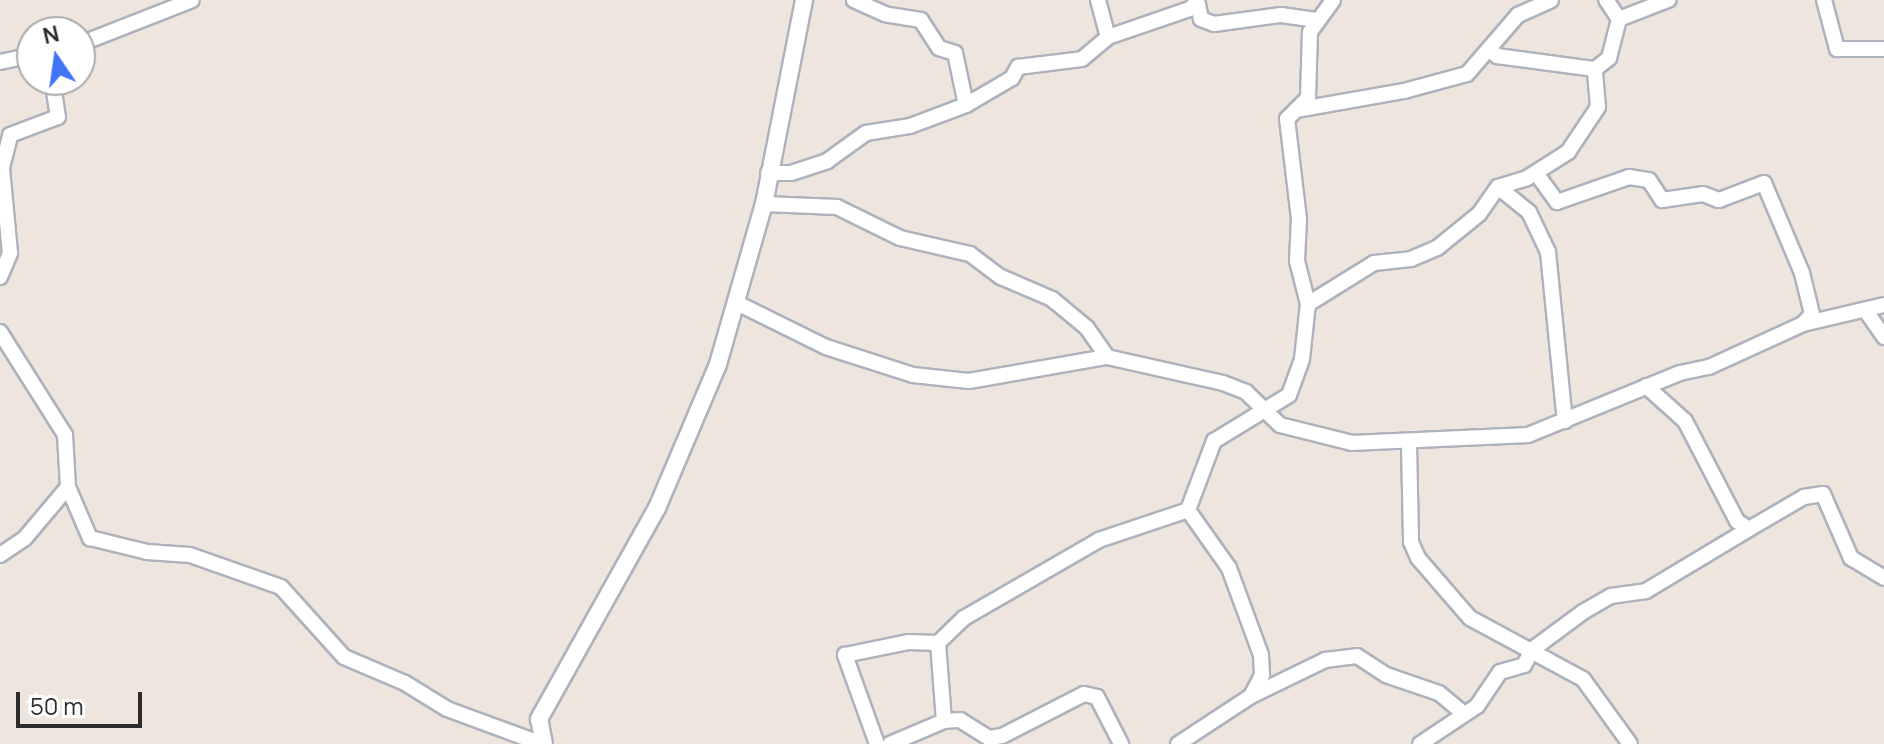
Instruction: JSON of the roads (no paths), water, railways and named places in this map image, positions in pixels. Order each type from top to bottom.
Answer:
[{"type":"street","points":[[96,38],[192,0]]},
{"type":"street","points":[[0,332],[65,435],[68,487],[90,538],[147,552],[190,555],[281,587],[344,657],[378,669],[460,715],[543,744],[539,719],[669,482],[739,304],[764,204],[804,0]]},
{"type":"street","points":[[854,0],[885,14],[921,20],[939,48],[955,53],[966,105]]},
{"type":"street","points":[[1098,0],[1108,37]]},
{"type":"street","points":[[1188,510],[1214,441],[1263,406],[1289,395],[1302,359],[1308,304],[1297,261],[1299,219],[1287,119],[1308,98],[1310,32],[1333,0]]},
{"type":"street","points":[[1296,110],[1448,81],[1467,74],[1518,15],[1551,0]]},
{"type":"street","points":[[1489,49],[1497,56],[1595,69],[1609,58],[1619,19],[1606,0]]},
{"type":"street","points":[[1619,19],[1668,0]]},
{"type":"street","points":[[1824,0],[1837,49],[1884,49]]},
{"type":"street","points":[[768,173],[791,173],[827,161],[866,133],[910,126],[966,105],[1012,78],[1018,67],[1082,59],[1108,37],[1198,2],[1201,19],[1214,24],[1281,15],[1318,20]]},
{"type":"street","points":[[1308,304],[1374,263],[1411,259],[1437,248],[1479,214],[1498,187],[1536,173],[1568,152],[1598,107],[1595,69]]},
{"type":"street","points":[[0,277],[10,253],[2,168],[10,135],[58,117],[55,96]]},
{"type":"street","points":[[1536,173],[1557,202],[1629,177],[1649,180],[1662,200],[1703,194],[1719,200],[1764,183],[1802,273],[1812,314],[1803,324]]},
{"type":"street","points":[[1498,187],[1529,212],[1548,252],[1565,421]]},
{"type":"street","points":[[764,204],[837,207],[900,238],[970,254],[1001,277],[1052,299],[1087,328],[1107,357]]},
{"type":"street","points":[[739,304],[826,347],[913,375],[969,381],[1107,357],[1223,383],[1263,406],[1280,425],[1303,435],[1352,443],[1409,444],[1528,435],[1646,386],[1709,367],[1803,324],[1884,305]]},
{"type":"street","points":[[1866,311],[1884,337]]},
{"type":"street","points":[[1646,386],[1685,421],[1725,503],[1737,521],[1749,529]]},
{"type":"street","points":[[1409,444],[1411,542],[1418,558],[1470,618],[1533,649],[1556,667],[1583,679],[1630,744]]},
{"type":"street","points":[[0,555],[25,538],[68,487]]},
{"type":"street","points":[[1420,744],[1487,695],[1500,672],[1524,665],[1533,649],[1611,596],[1646,591],[1804,497],[1823,494],[1851,558],[1884,578]]},
{"type":"street","points":[[877,744],[845,655],[908,642],[938,643],[991,598],[1099,540],[1188,510]]},
{"type":"street","points":[[1188,510],[1229,568],[1261,655],[1262,675],[1251,696]]},
{"type":"street","points":[[938,643],[944,721]]},
{"type":"street","points":[[1178,744],[1251,696],[1325,660],[1357,656],[1386,675],[1439,693],[1464,714]]},
{"type":"street","points":[[890,744],[944,721],[960,720],[989,738],[1002,736],[1084,694],[1097,697],[1121,744]]}]
